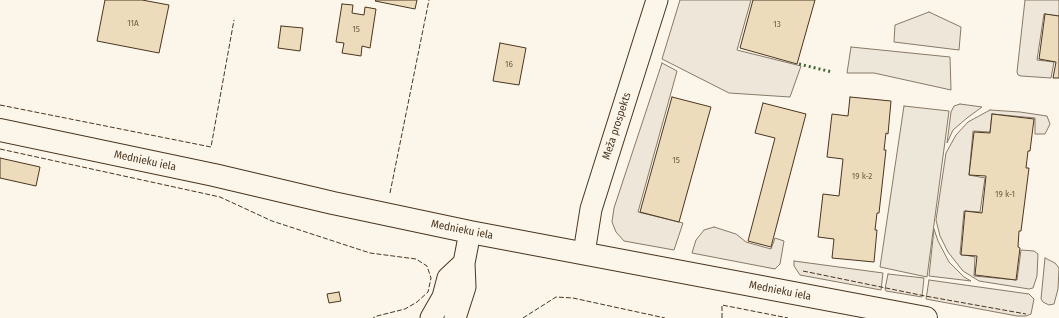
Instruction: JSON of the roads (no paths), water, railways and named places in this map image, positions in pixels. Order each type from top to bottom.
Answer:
[{"type":"street","name":"Meža prospekts","points":[[584,253],[591,209],[657,0]]},
{"type":"street","name":"Mednieku iela","points":[[0,130],[214,175],[333,204],[470,232],[926,318]]},
{"type":"street","points":[[455,318],[465,287],[464,263],[470,232]]},
{"type":"street","points":[[431,318],[442,297],[448,278],[464,263]]}]
